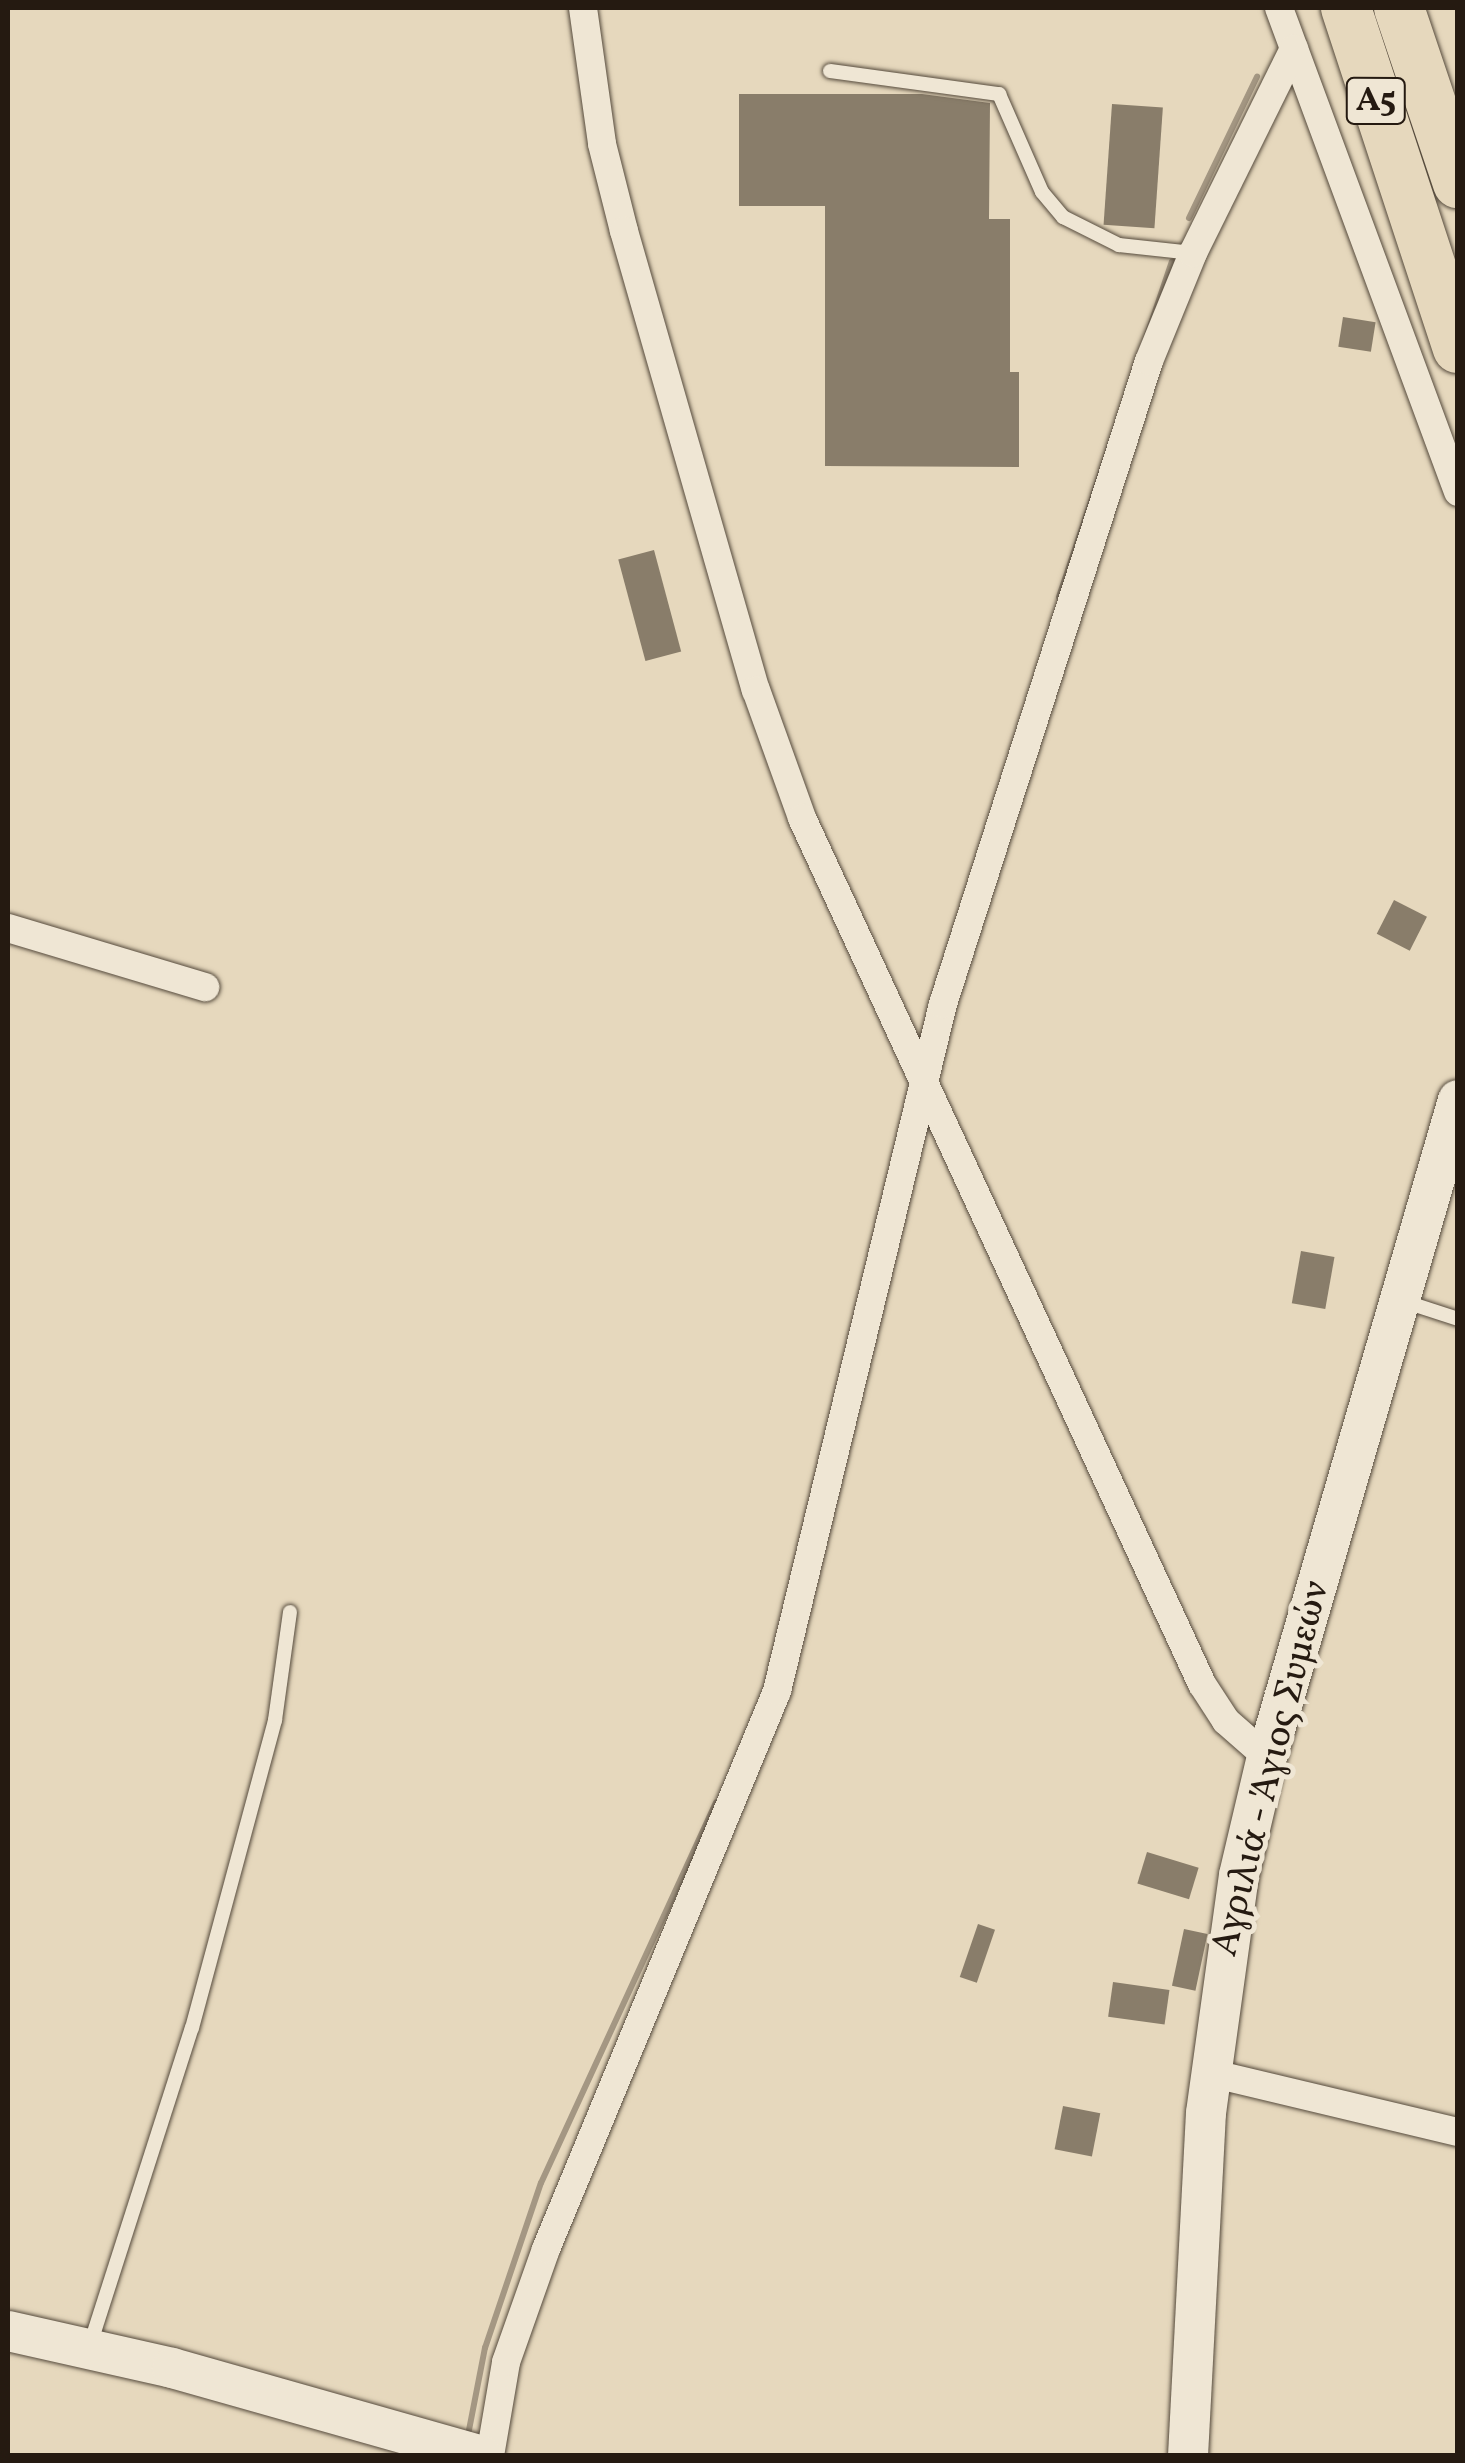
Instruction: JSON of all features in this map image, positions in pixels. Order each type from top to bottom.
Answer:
[{"type":"highway","name":"Α5","points":[[1346,8],[1458,348]]},
{"type":"highway","name":"Α5","points":[[1399,8],[1458,183]]},
{"type":"main road","name":"Αγριλιά - Άγιος Συμεών","points":[[1188,2456],[1210,2073],[1239,1875],[1267,1758],[1458,1100]]},
{"type":"main road","points":[[8,2331],[89,2348],[482,2456]]},
{"type":"street","points":[[583,8],[611,179],[756,690],[836,903],[1202,1684],[1226,1721],[1267,1758]]},
{"type":"street","points":[[1278,8],[1458,492]]},
{"type":"street","points":[[490,2456],[506,2362],[546,2249],[777,1691],[923,1090],[1008,792],[1149,361],[1194,253],[1294,49]]},
{"type":"street","points":[[8,928],[205,987]]},
{"type":"street","points":[[1210,2073],[1458,2132]]},
{"type":"lane","points":[[830,71],[1000,94],[1042,192],[1064,217],[1119,245],[1194,253]]},
{"type":"lane","points":[[1398,1299],[1458,1318]]},
{"type":"lane","points":[[89,2348],[192,2028],[275,1720],[290,1612]]},
{"type":"building","points":[[739,94],[922,94],[990,103],[989,219],[1010,219],[1010,372],[1019,372],[1019,467],[825,466],[825,206],[739,206]]},
{"type":"building","points":[[1112,104],[1163,108],[1154,228],[1104,225]]},
{"type":"building","points":[[1343,317],[1376,322],[1371,352],[1338,347]]},
{"type":"building","points":[[654,550],[681,651],[645,661],[618,560]]},
{"type":"building","points":[[1394,900],[1427,917],[1410,951],[1377,934]]},
{"type":"building","points":[[1301,1251],[1334,1257],[1325,1309],[1292,1303]]},
{"type":"building","points":[[1147,1852],[1199,1868],[1189,1899],[1137,1884]]},
{"type":"building","points":[[978,1924],[995,1930],[977,1983],[960,1977]]},
{"type":"building","points":[[1184,1929],[1207,1934],[1195,1991],[1172,1986]]},
{"type":"building","points":[[1113,1982],[1169,1990],[1165,2025],[1108,2017]]},
{"type":"building","points":[[1063,2106],[1100,2113],[1092,2156],[1055,2149]]},
{"type":"waterway","points":[[1189,218],[1257,77]]},
{"type":"waterway","points":[[1059,597],[1172,262]]},
{"type":"waterway","points":[[469,2430],[485,2348],[541,2183],[716,1802]]}]
